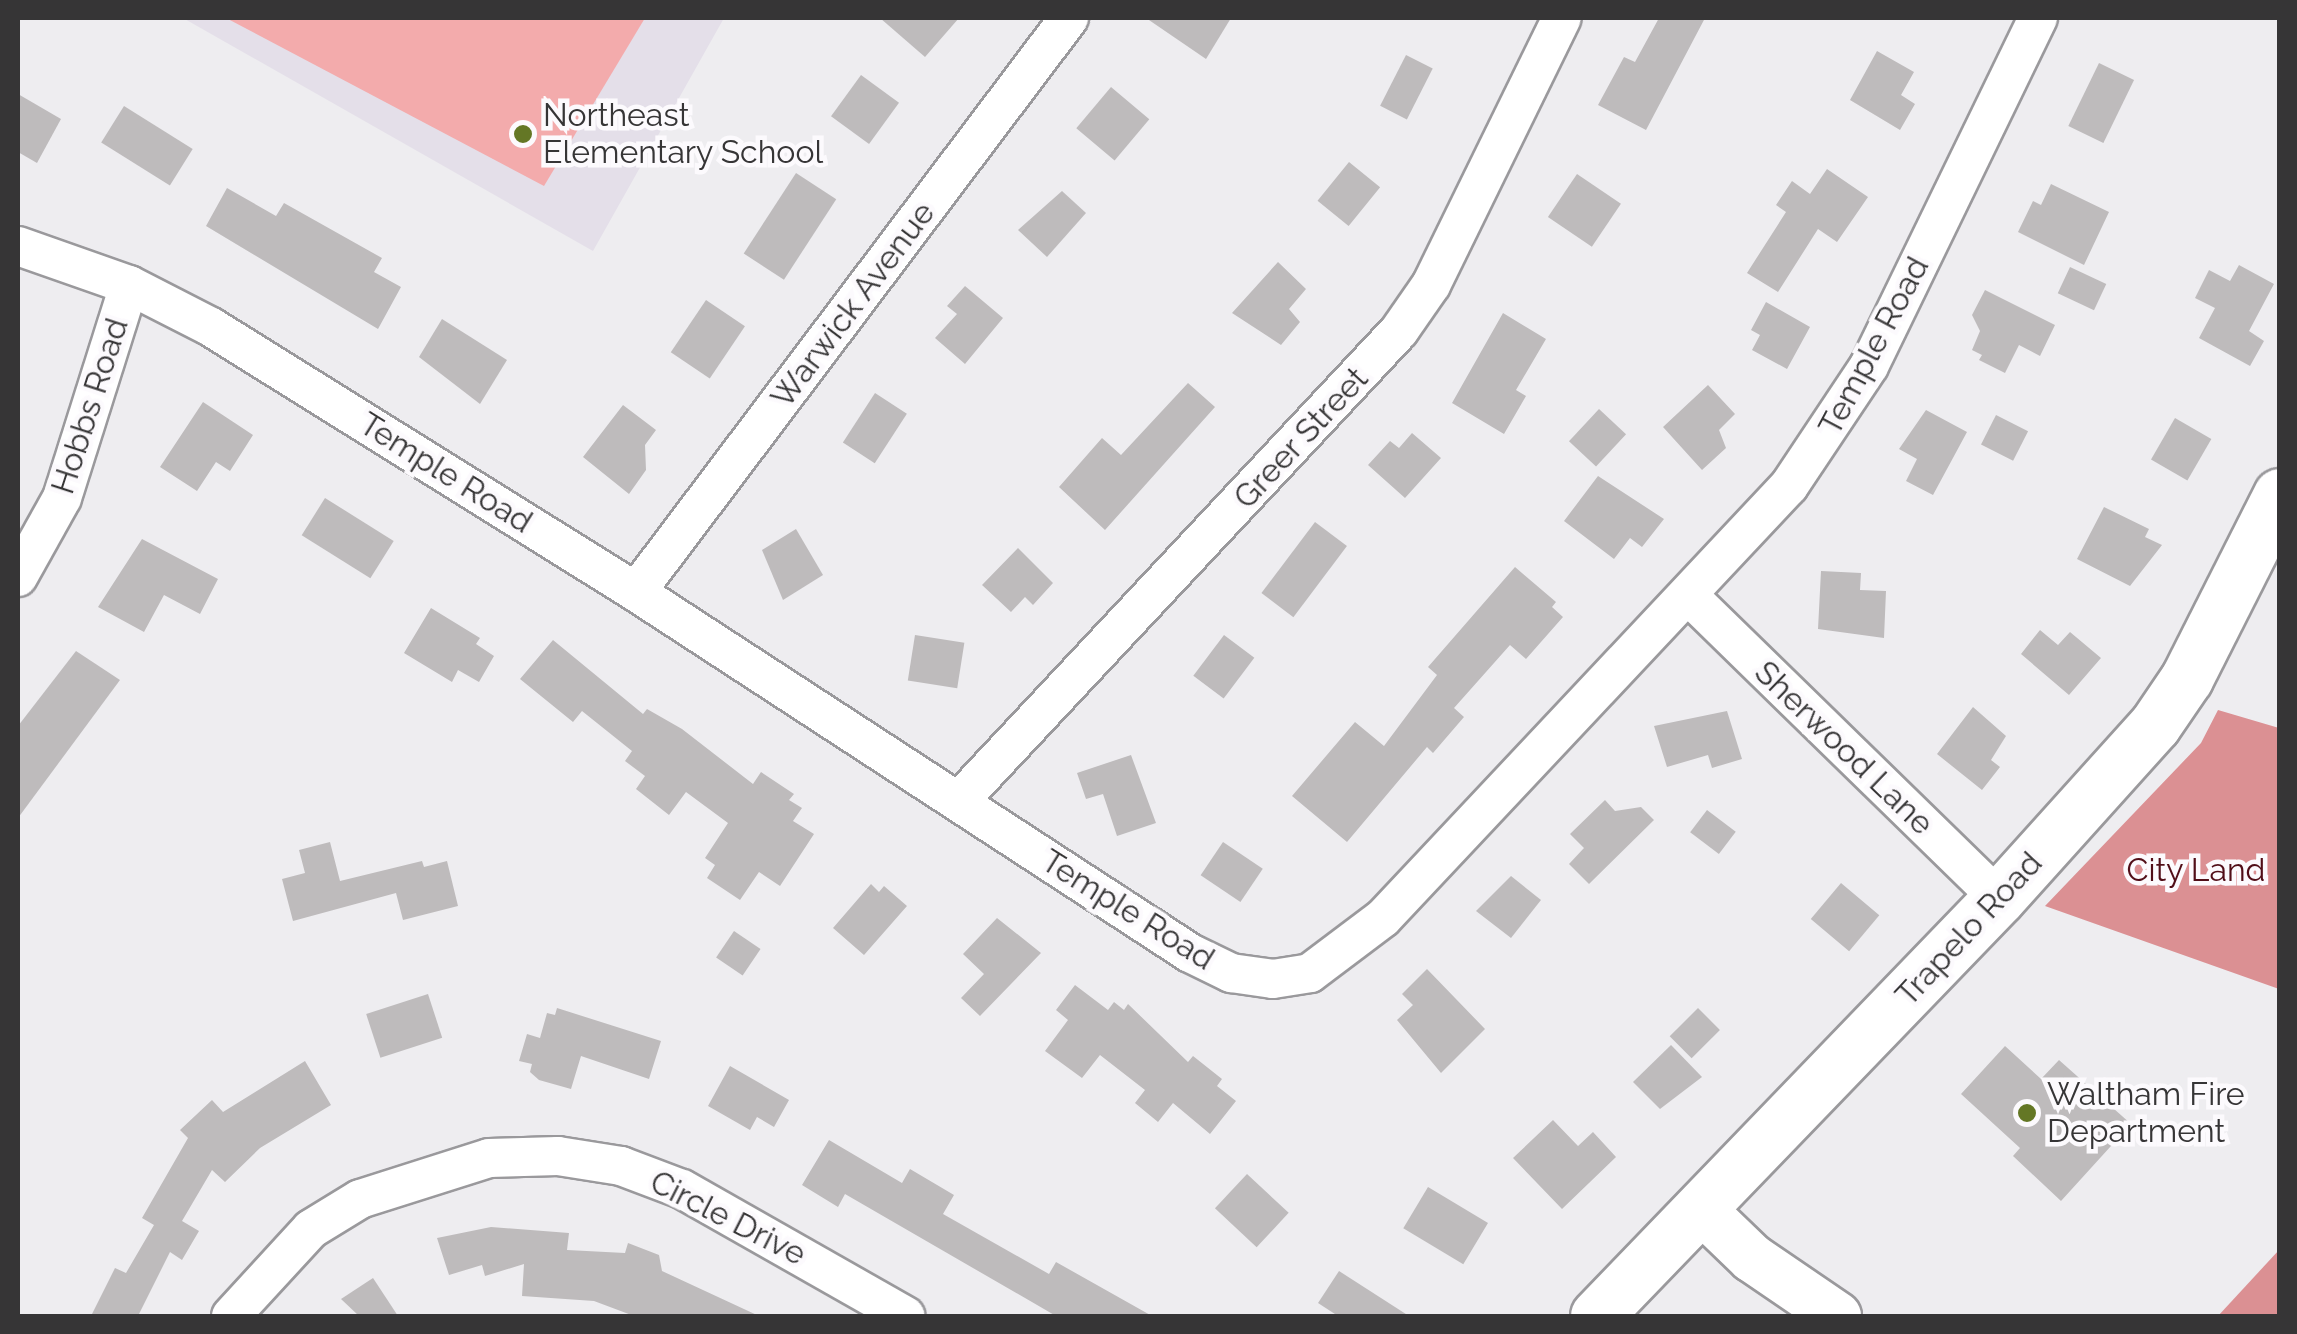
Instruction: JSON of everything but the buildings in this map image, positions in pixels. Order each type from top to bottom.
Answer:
[{"type":"main road","name":"Trapelo Road","points":[[1596,1316],[1999,899],[2176,695],[2280,495]]},
{"type":"street","name":"Warwick Avenue","points":[[636,592],[1069,18]]},
{"type":"street","name":"Greer Street","points":[[958,801],[1400,331],[1431,286],[1562,18]]},
{"type":"street","name":"Temple Road","points":[[18,246],[130,285],[211,327],[636,592],[1203,960],[1231,973],[1273,979],[1310,972],[1382,918],[1689,596],[1834,426],[2038,18]]},
{"type":"street","name":"Hobbs Road","points":[[18,577],[62,498],[130,285]]},
{"type":"street","name":"Sherwood Lane","points":[[1689,596],[1999,899]]},
{"type":"street","name":"Circle Drive","points":[[231,1316],[310,1229],[360,1199],[489,1158],[558,1156],[620,1166],[682,1188],[906,1316]]},
{"type":"street","points":[[1701,1209],[1752,1258],[1837,1316]]},
{"type":"shaded area","name":"Northeast Elementary School","points":[[183,18],[724,18],[593,251]]},
{"type":"shaded area","points":[[226,18],[645,18],[544,186]]},
{"type":"green space","name":"City Land","points":[[2218,710],[2279,728],[2279,989],[2045,906],[2201,743]]},
{"type":"green space","points":[[2279,1250],[2279,1316],[2218,1316]]},
{"type":"place","name":"Northeast Elementary School","points":[[523,134]]},
{"type":"place","name":"Waltham Fire Department","points":[[2027,1113]]}]
